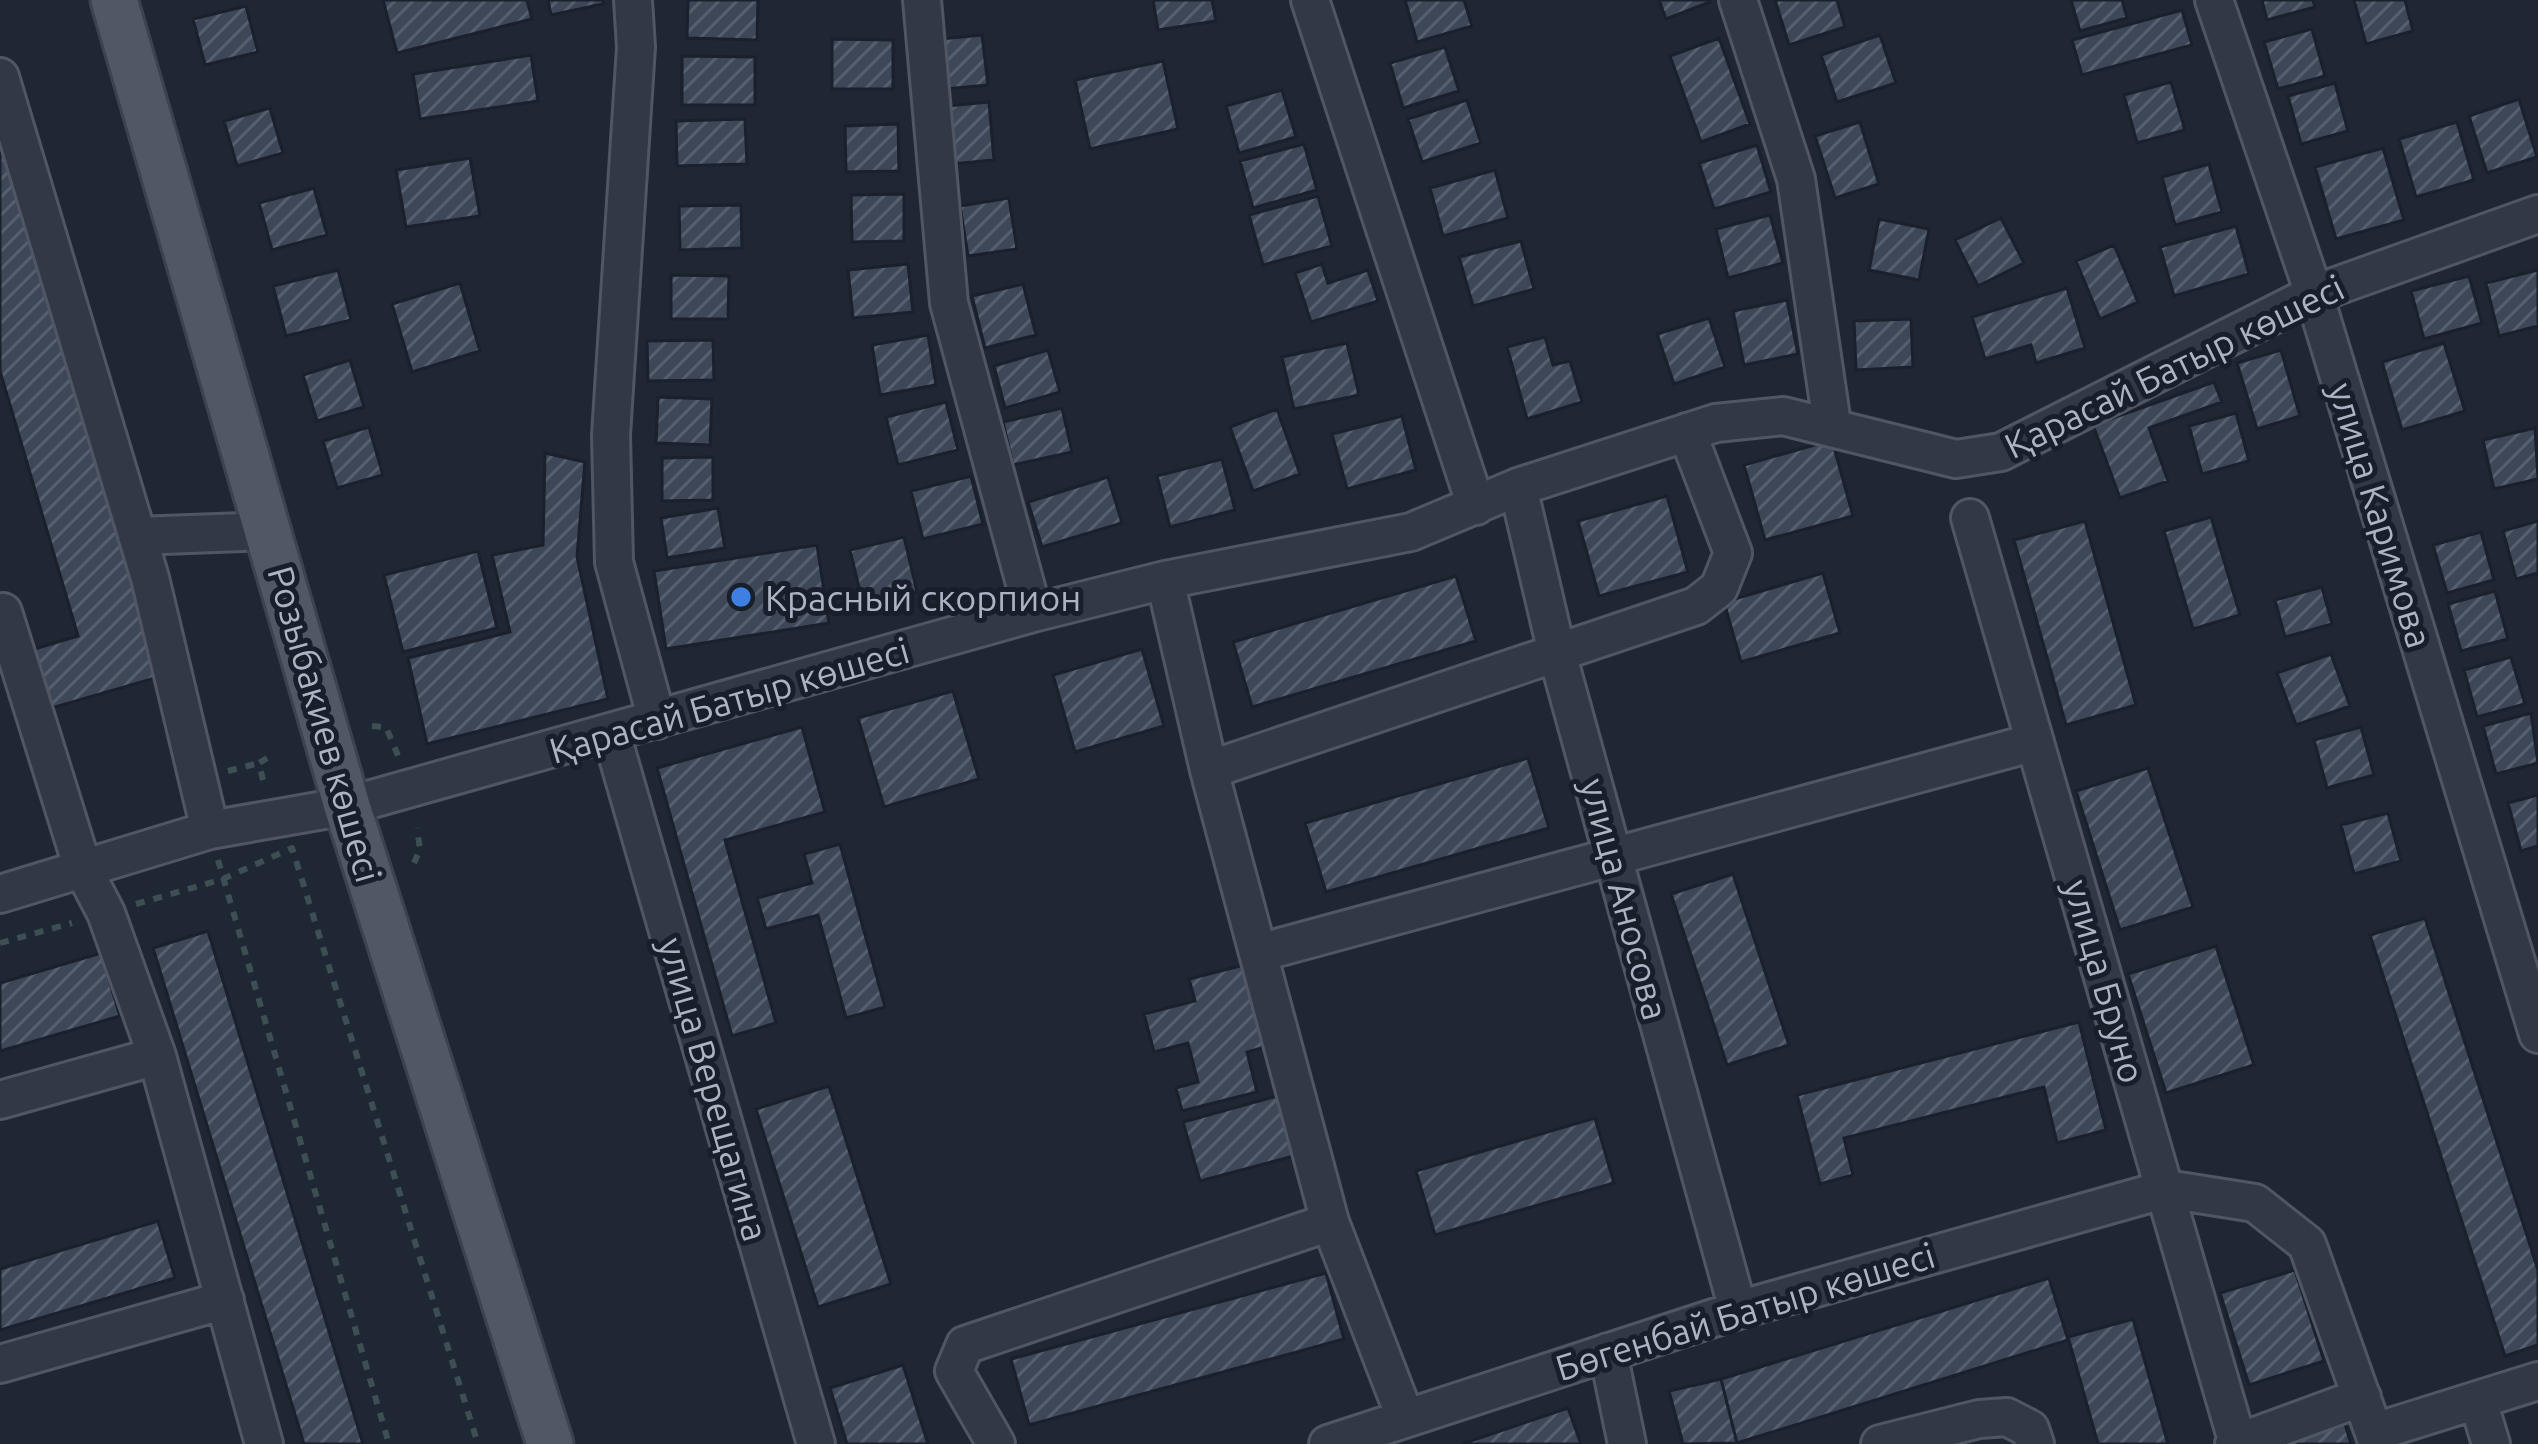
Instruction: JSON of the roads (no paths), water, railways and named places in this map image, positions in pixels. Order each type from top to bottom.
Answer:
[{"type":"main road","name":"Розыбакиев көшесі","points":[[114,0],[347,806],[550,1444]]},
{"type":"street","points":[[633,0],[636,47],[611,435],[614,562],[657,720]]},
{"type":"street","points":[[922,0],[949,303],[1033,613]]},
{"type":"street","points":[[1310,0],[1476,506]]},
{"type":"street","points":[[1738,0],[1796,179],[1832,424]]},
{"type":"street","name":"улица Каримова","points":[[2214,0],[2314,294],[2538,1034]]},
{"type":"street","points":[[0,77],[137,536],[210,830]]},
{"type":"street","name":"Қарасай Батыр көшесі","points":[[0,894],[210,830],[347,806],[1033,613],[1166,580],[1411,532],[1518,487],[1716,423],[1783,416],[1832,424],[1956,459],[1989,455],[2034,438],[2314,294],[2538,214]]},
{"type":"street","points":[[1209,770],[1696,606],[1719,588],[1733,553],[1687,432]]},
{"type":"street","name":"улица Аносова","points":[[1518,487],[1557,653],[1738,1310]]},
{"type":"street","name":"улица Бруно","points":[[1970,518],[2236,1443]]},
{"type":"street","points":[[137,536],[268,532]]},
{"type":"street","points":[[1166,580],[1209,770],[1262,952],[1330,1222],[1405,1417]]},
{"type":"street","points":[[1,608],[83,868],[106,913],[157,1056],[264,1444]]},
{"type":"street","name":"улица Верещагина","points":[[611,734],[816,1444]]},
{"type":"street","points":[[1262,952],[2035,742]]},
{"type":"street","points":[[0,1100],[157,1056]]},
{"type":"street","points":[[2166,1190],[2255,1204],[2307,1244],[2377,1438],[2538,1381]]},
{"type":"street","name":"Бөгенбай Батыр көшесі","points":[[1328,1444],[1738,1310],[2166,1190]]},
{"type":"street","points":[[996,1444],[954,1371],[965,1345],[1330,1222]]},
{"type":"street","points":[[0,1364],[224,1300]]},
{"type":"street","points":[[1608,1352],[1628,1444]]},
{"type":"street","points":[[2236,1443],[2362,1397]]},
{"type":"street","points":[[2478,1401],[2491,1444]]},
{"type":"street","points":[[1880,1444],[2006,1417],[2030,1429],[2035,1444]]},
{"type":"place","name":"Красный скорпион","points":[[741,597]]}]
